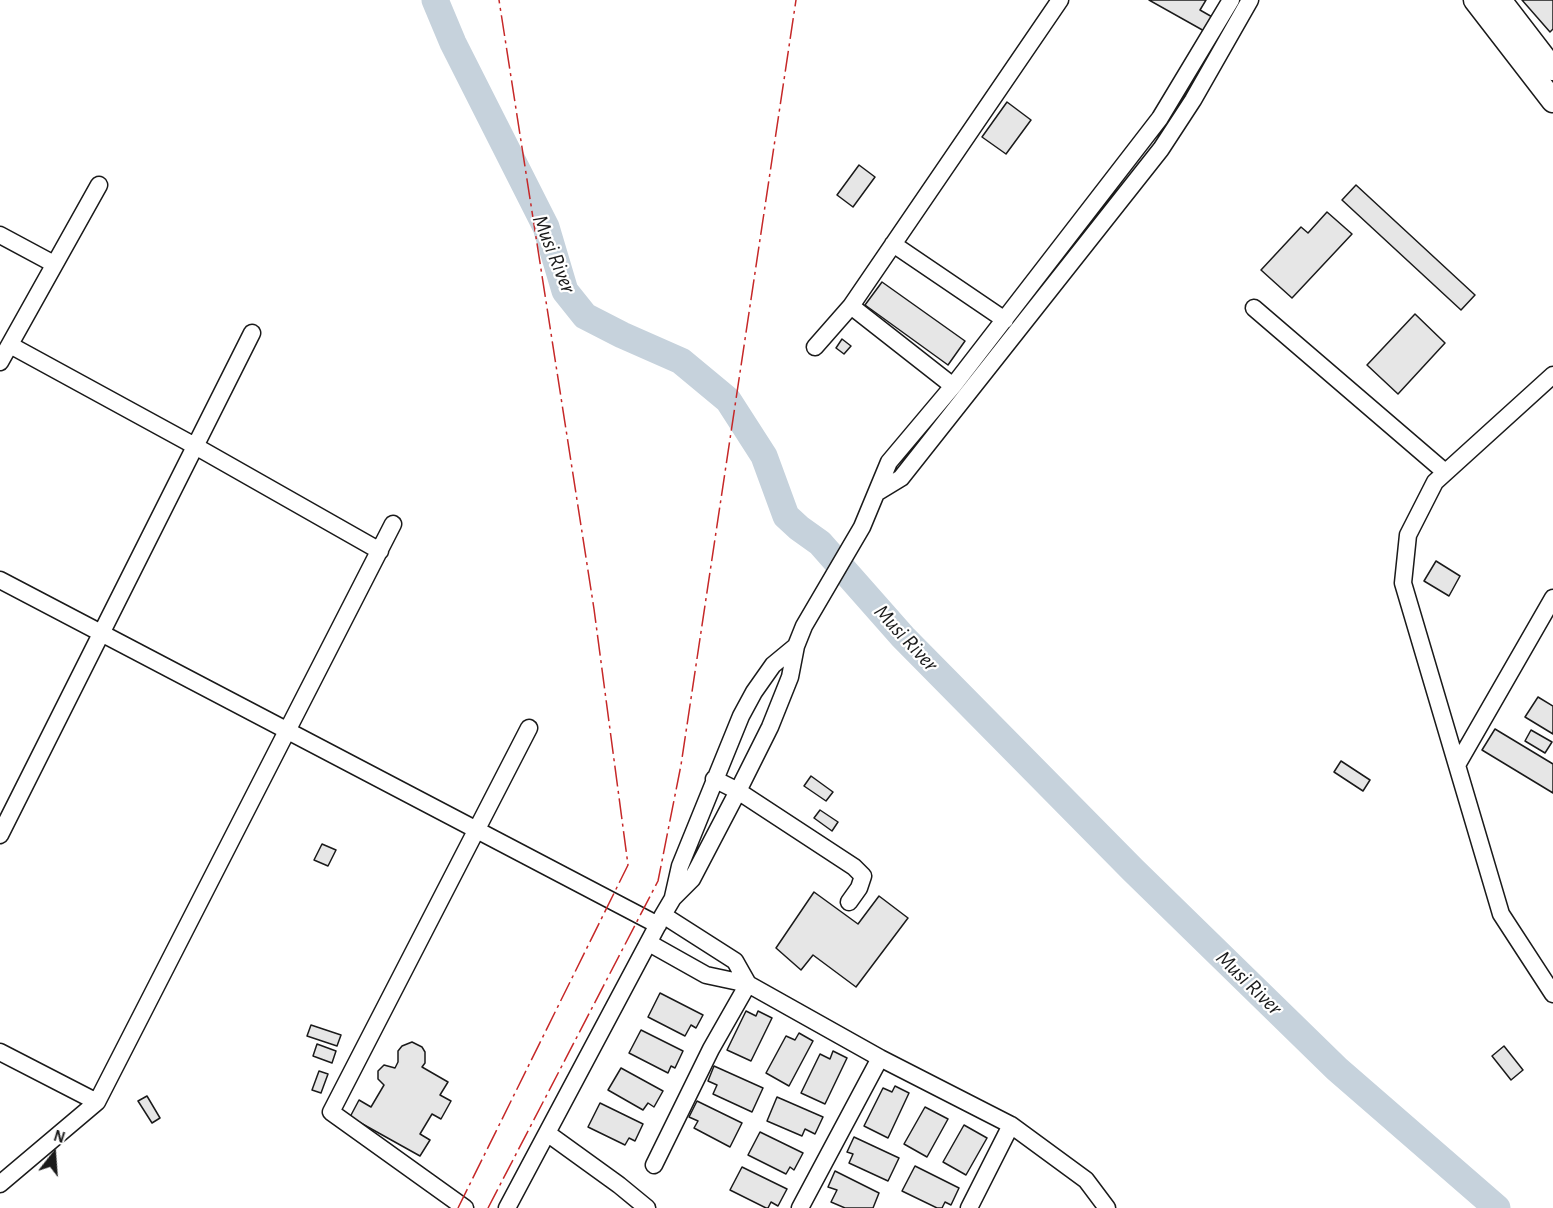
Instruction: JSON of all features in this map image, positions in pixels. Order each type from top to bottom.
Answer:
[{"type":"main road","points":[[1475,0],[1553,101]]},
{"type":"main road","points":[[1500,0],[1553,69]]},
{"type":"street","points":[[815,347],[851,306],[1060,0]]},
{"type":"street","points":[[673,898],[692,879],[770,727],[790,677],[796,646],[804,626],[862,527],[890,462],[1005,320],[1065,255],[1109,214],[1161,149],[1176,126],[1216,43],[1232,0]]},
{"type":"street","points":[[878,492],[901,478],[1065,255],[1096,202],[1250,0]]},
{"type":"street","points":[[1163,114],[1176,126]]},
{"type":"street","points":[[0,362],[99,185]]},
{"type":"street","points":[[1096,202],[1109,214]]},
{"type":"street","points":[[0,236],[54,264]]},
{"type":"street","points":[[893,244],[1005,320]]},
{"type":"street","points":[[851,306],[953,386]]},
{"type":"street","points":[[1254,308],[1445,472]]},
{"type":"street","points":[[2,825],[102,633],[252,333]]},
{"type":"street","points":[[10,345],[380,551]]},
{"type":"street","points":[[1553,375],[1435,482],[1408,535],[1403,583],[1501,914],[1553,994]]},
{"type":"street","points":[[0,1184],[98,1102],[393,524]]},
{"type":"street","points":[[0,580],[476,830],[661,920],[735,961],[747,984]]},
{"type":"street","points":[[1457,765],[1553,598]]},
{"type":"street","points":[[507,1208],[673,898],[680,866],[714,779],[754,692],[773,665],[796,646]]},
{"type":"street","points":[[465,1208],[331,1112],[529,728]]},
{"type":"street","points":[[714,779],[738,791],[854,867],[863,876],[859,888],[849,902]]},
{"type":"street","points":[[649,943],[706,975],[747,984],[880,1058],[1011,1125],[1086,1180],[1107,1208]]},
{"type":"street","points":[[654,1165],[711,1049],[747,984]]},
{"type":"street","points":[[0,1052],[98,1102]]},
{"type":"street","points":[[800,1208],[880,1058]]},
{"type":"street","points":[[969,1208],[1011,1125]]},
{"type":"street","points":[[547,1133],[647,1208]]},
{"type":"building","points":[[1149,0],[1206,0],[1200,10],[1214,18],[1206,32]]},
{"type":"building","points":[[1522,0],[1553,0],[1553,29],[1550,32]]},
{"type":"building","points":[[1007,102],[1031,120],[1006,154],[982,137]]},
{"type":"building","points":[[859,165],[875,177],[853,207],[837,195]]},
{"type":"building","points":[[1356,185],[1475,295],[1461,310],[1342,200]]},
{"type":"building","points":[[1327,212],[1352,234],[1292,298],[1261,270],[1301,227],[1308,233]]},
{"type":"building","points":[[882,282],[965,341],[948,365],[865,305]]},
{"type":"building","points":[[1415,314],[1445,343],[1398,394],[1367,365]]},
{"type":"building","points":[[842,339],[851,346],[844,354],[836,348]]},
{"type":"building","points":[[1436,561],[1460,576],[1449,596],[1424,581]]},
{"type":"building","points":[[1538,697],[1553,706],[1553,734],[1525,717]]},
{"type":"building","points":[[1495,729],[1553,764],[1553,793],[1482,750]]},
{"type":"building","points":[[1531,730],[1552,742],[1545,753],[1525,741]]},
{"type":"building","points":[[1341,761],[1370,780],[1363,791],[1334,772]]},
{"type":"building","points":[[811,776],[833,792],[826,801],[804,786]]},
{"type":"building","points":[[820,810],[838,822],[832,831],[814,818]]},
{"type":"building","points":[[322,844],[336,850],[328,866],[314,860]]},
{"type":"building","points":[[814,892],[858,924],[879,896],[908,918],[856,987],[813,955],[801,970],[776,948]]},
{"type":"building","points":[[660,993],[703,1015],[696,1028],[691,1025],[685,1036],[648,1017]]},
{"type":"building","points":[[746,1011],[756,1016],[758,1011],[772,1018],[751,1061],[727,1050]]},
{"type":"building","points":[[311,1025],[341,1035],[337,1046],[307,1036]]},
{"type":"building","points":[[641,1030],[683,1051],[675,1068],[671,1066],[668,1073],[629,1053]]},
{"type":"building","points":[[799,1033],[813,1041],[789,1086],[766,1073],[786,1036],[795,1040]]},
{"type":"building","points":[[412,1042],[422,1047],[425,1052],[425,1063],[422,1067],[448,1082],[440,1095],[451,1101],[441,1119],[432,1114],[420,1134],[430,1140],[420,1156],[350,1117],[359,1100],[371,1107],[384,1085],[378,1079],[378,1071],[384,1065],[395,1068],[398,1062],[398,1051],[402,1046]]},
{"type":"building","points":[[317,1044],[336,1051],[332,1063],[313,1056]]},
{"type":"building","points":[[1504,1046],[1523,1070],[1511,1080],[1492,1056]]},
{"type":"building","points":[[833,1051],[847,1058],[825,1104],[801,1093],[820,1054],[830,1059]]},
{"type":"building","points":[[714,1066],[763,1088],[752,1112],[713,1094],[717,1085],[708,1081]]},
{"type":"building","points":[[621,1068],[663,1091],[654,1107],[648,1103],[643,1110],[608,1090]]},
{"type":"building","points":[[319,1071],[328,1074],[321,1093],[312,1090]]},
{"type":"building","points":[[895,1086],[909,1093],[888,1138],[864,1126],[883,1088],[892,1092]]},
{"type":"building","points":[[147,1096],[160,1118],[152,1123],[138,1101]]},
{"type":"building","points":[[777,1097],[823,1117],[815,1134],[805,1129],[802,1136],[767,1121]]},
{"type":"building","points":[[697,1101],[742,1123],[730,1147],[694,1128],[698,1121],[689,1117]]},
{"type":"building","points":[[600,1103],[643,1124],[635,1141],[629,1138],[625,1145],[588,1127]]},
{"type":"building","points":[[925,1107],[948,1119],[927,1157],[904,1144]]},
{"type":"building","points":[[964,1125],[987,1138],[966,1175],[943,1162]]},
{"type":"building","points":[[760,1132],[803,1153],[794,1170],[790,1167],[786,1174],[748,1155]]},
{"type":"building","points":[[854,1137],[899,1158],[888,1181],[849,1163],[853,1154],[847,1152]]},
{"type":"building","points":[[915,1166],[959,1188],[951,1205],[945,1202],[942,1208],[937,1208],[902,1191]]},
{"type":"building","points":[[742,1167],[787,1189],[778,1206],[771,1202],[766,1208],[730,1190]]},
{"type":"building","points":[[835,1171],[879,1193],[873,1208],[845,1208],[831,1202],[837,1190],[828,1187]]},
{"type":"waterway","name":"Musi River","points":[[435,0],[453,43],[546,227],[565,291],[585,316],[681,361],[728,400],[764,456],[786,516],[820,543],[903,637],[1133,870],[1337,1069],[1497,1208]]},
{"type":"power","points":[[458,1208],[628,865],[594,609],[499,0]]},
{"type":"power","points":[[488,1208],[658,881],[681,765],[796,0]]}]
